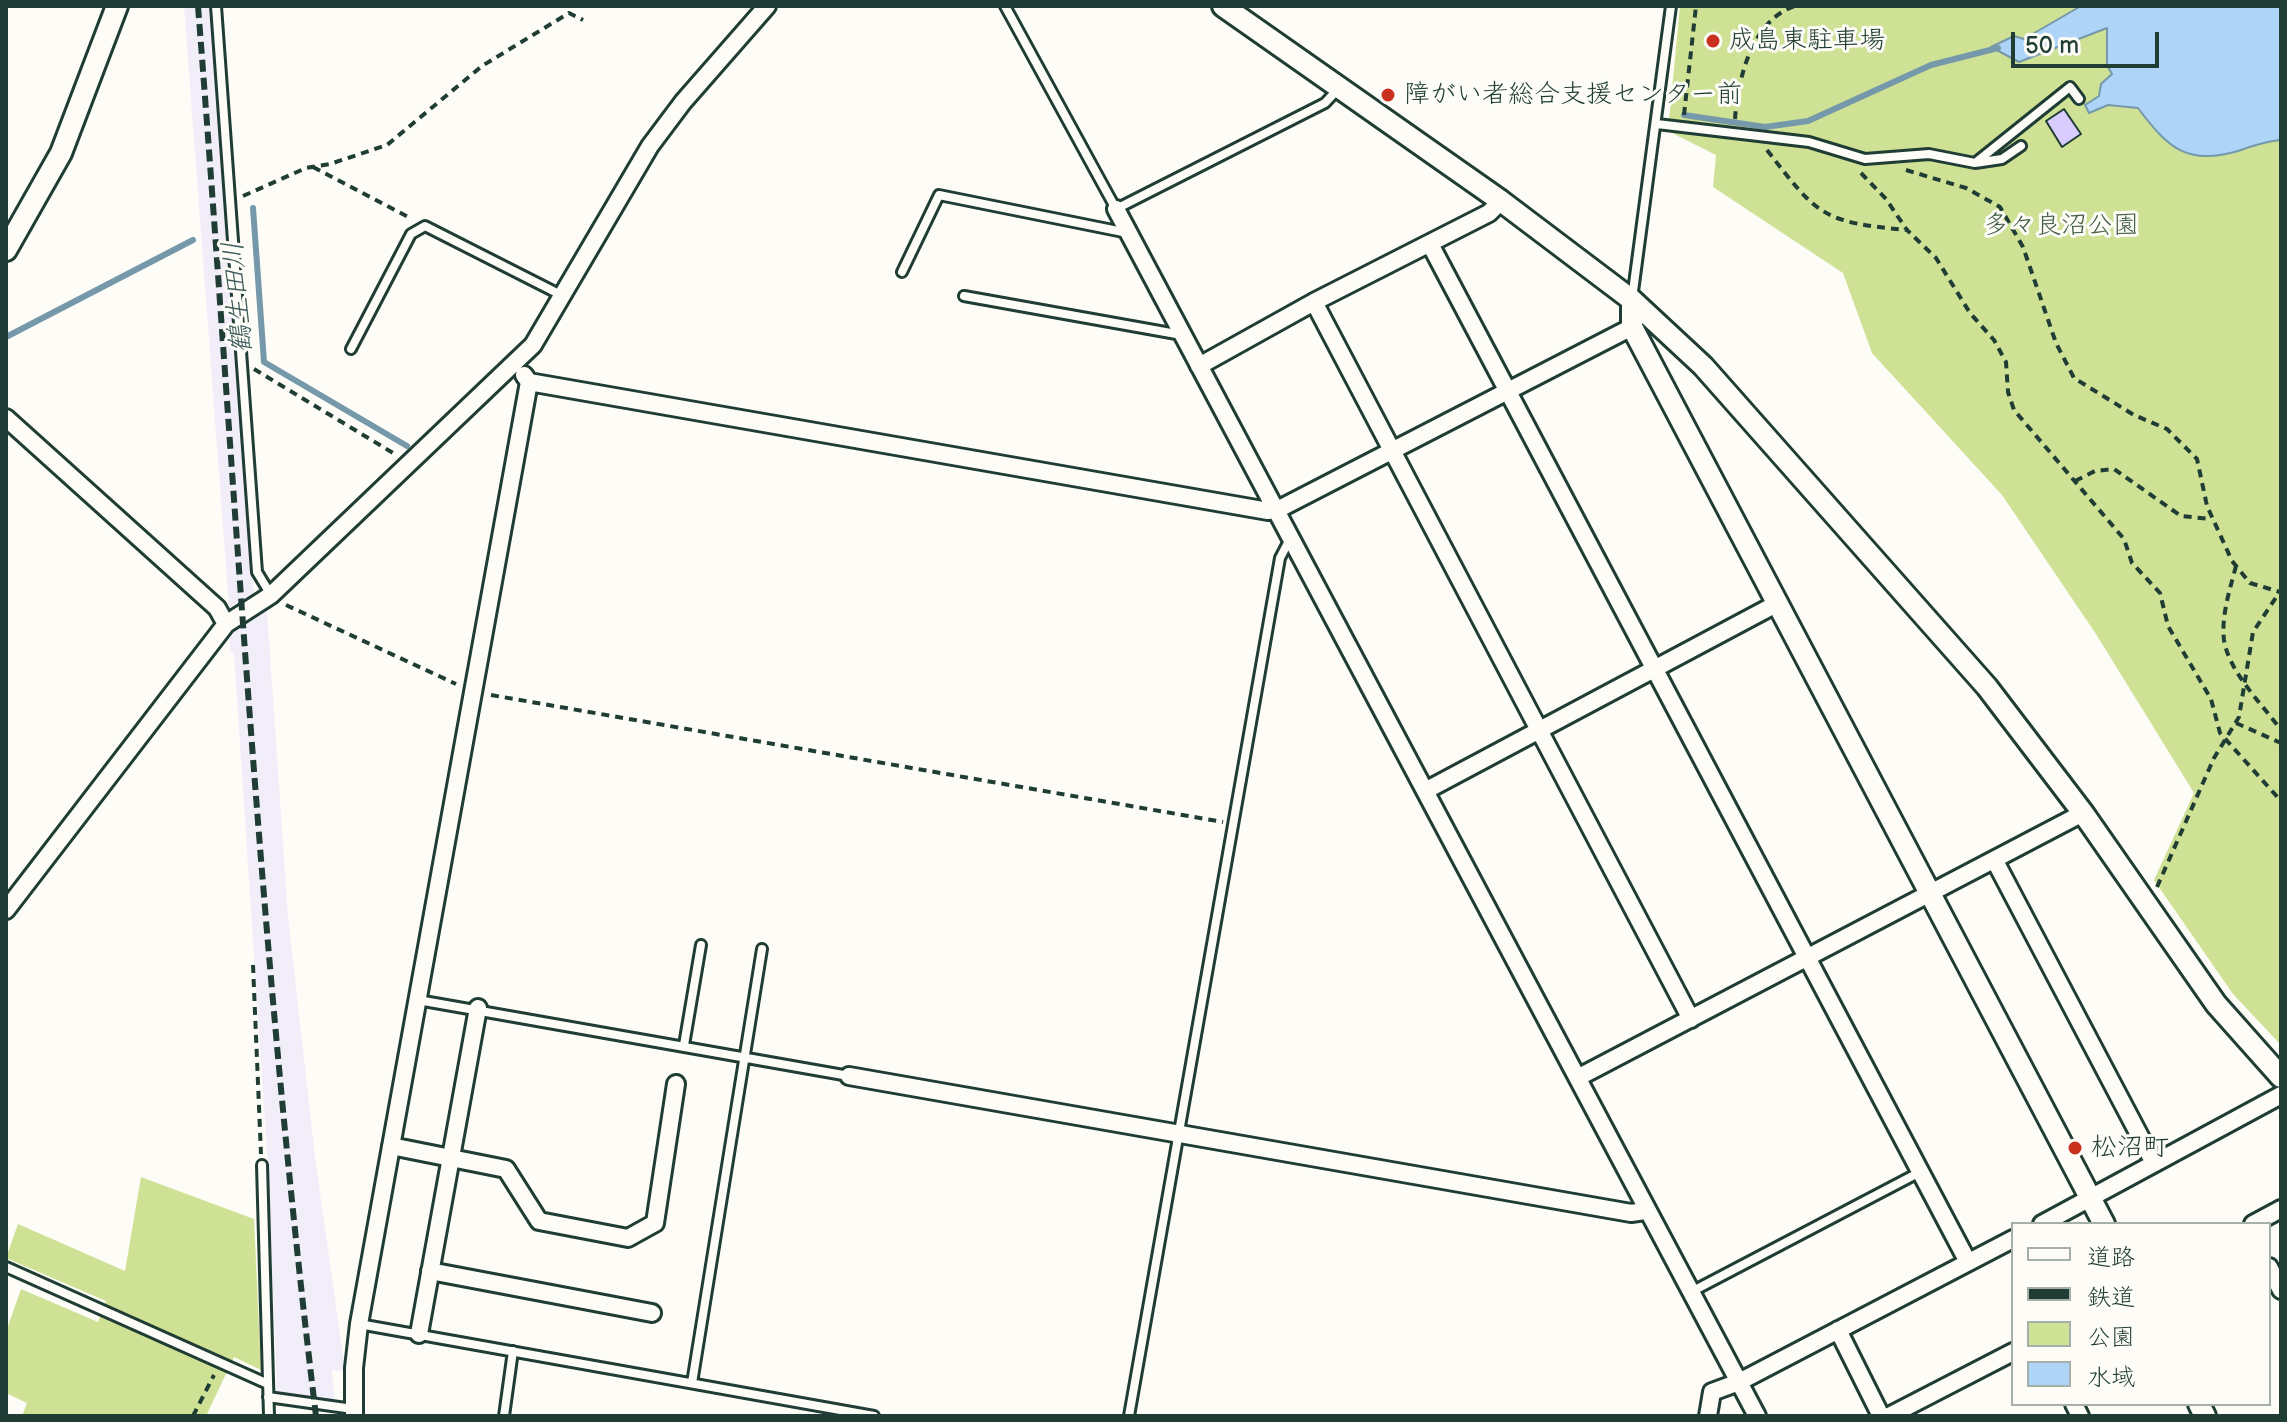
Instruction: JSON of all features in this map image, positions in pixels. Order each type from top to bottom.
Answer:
[{"type":"street","points":[[6,250],[61,153],[117,6]]},
{"type":"street","points":[[6,910],[226,624],[271,595],[533,345],[650,146],[683,102],[767,6]]},
{"type":"street","points":[[1223,6],[1501,201],[1632,300],[1733,398],[1987,687],[2083,813],[2216,1004],[2281,1077]]},
{"type":"street","points":[[1199,366],[1314,302],[1489,213],[1501,201]]},
{"type":"street","points":[[1116,209],[1579,1077],[1645,1211],[1757,1416]]},
{"type":"street","points":[[1430,244],[1968,1262]]},
{"type":"street","points":[[1632,300],[1632,327],[2103,1222]]},
{"type":"street","points":[[1314,302],[1691,1019]]},
{"type":"street","points":[[515,365],[529,382],[1268,511],[1277,510],[1632,327]]},
{"type":"street","points":[[353,1413],[359,1324],[529,382]]},
{"type":"street","points":[[6,418],[217,608],[226,624]]},
{"type":"street","points":[[1425,791],[1778,603]]},
{"type":"street","points":[[1579,1077],[2083,813]]},
{"type":"street","points":[[1995,861],[2154,1163]]},
{"type":"street","points":[[419,1334],[478,1008]]},
{"type":"street","points":[[849,1076],[1631,1213],[1645,1211]]},
{"type":"street","points":[[391,1146],[506,1169],[539,1221],[628,1238],[655,1223],[676,1084]]},
{"type":"street","points":[[2046,1222],[2281,1095]]},
{"type":"street","points":[[2257,1222],[2281,1209]]},
{"type":"street","points":[[1708,1416],[1712,1392],[1739,1382],[2011,1240]]},
{"type":"street","points":[[430,1271],[652,1313]]},
{"type":"street","points":[[2271,1271],[2281,1290]]},
{"type":"street","points":[[1838,1330],[1881,1416]]},
{"type":"street","points":[[1889,1416],[2011,1353]]},
{"type":"lane","points":[[216,6],[257,572],[271,595]]},
{"type":"lane","points":[[1005,6],[1116,209],[1325,103],[1340,86]]},
{"type":"lane","points":[[1632,300],[1671,6]]},
{"type":"lane","points":[[1975,163],[2070,87],[2079,99]]},
{"type":"lane","points":[[1657,124],[1809,142],[1865,159],[1929,154],[1975,163],[2002,159],[2021,146]]},
{"type":"lane","points":[[902,272],[939,195],[1129,233]]},
{"type":"lane","points":[[351,349],[411,234],[425,226],[563,296]]},
{"type":"lane","points":[[964,296],[1182,335]]},
{"type":"lane","points":[[1129,1416],[1280,558],[1291,536]]},
{"type":"lane","points":[[684,1045],[701,945]]},
{"type":"lane","points":[[692,1383],[762,949]]},
{"type":"lane","points":[[417,1000],[478,1008],[849,1076]]},
{"type":"lane","points":[[262,1165],[269,1416]]},
{"type":"lane","points":[[1690,1292],[1920,1172]]},
{"type":"lane","points":[[6,1267],[268,1384]]},
{"type":"lane","points":[[359,1324],[874,1416]]},
{"type":"lane","points":[[504,1416],[513,1351]]},
{"type":"lane","points":[[268,1397],[353,1413]]},
{"type":"path","points":[[1684,115],[1696,6]]},
{"type":"path","points":[[1734,133],[1736,96],[1755,40],[1781,11],[1795,6]]},
{"type":"path","points":[[230,202],[312,167],[387,145],[482,66],[569,13],[583,20]]},
{"type":"path","points":[[1756,136],[1807,202],[1827,216],[1907,230]]},
{"type":"path","points":[[1849,154],[1907,230],[1936,258],[1970,313],[1994,340],[2006,362],[2008,392],[2014,410],[2124,539],[2132,563],[2160,593],[2168,626],[2205,688],[2224,740],[2281,801]]},
{"type":"path","points":[[1865,159],[1966,188],[2000,207],[2023,247],[2056,343],[2074,378],[2134,415],[2167,429],[2197,459],[2211,519],[2236,566],[2250,583],[2280,592],[2253,632],[2236,723],[2224,740],[2155,889]]},
{"type":"path","points":[[312,167],[425,226]]},
{"type":"path","points":[[244,368],[256,369],[407,465]]},
{"type":"path","points":[[2075,481],[2095,471],[2114,469],[2181,516],[2211,519]]},
{"type":"path","points":[[2236,566],[2226,606],[2224,641],[2245,682],[2281,730]]},
{"type":"path","points":[[271,595],[471,691],[1233,824]]},
{"type":"path","points":[[2236,723],[2281,743]]},
{"type":"path","points":[[253,965],[262,1165]]},
{"type":"path","points":[[193,1416],[220,1362]]},
{"type":"shaded area","points":[[184,6],[210,6],[254,595],[229,607]]},
{"type":"shaded area","points":[[267,611],[288,916],[315,1157],[345,1370],[332,1371],[335,1401],[323,1402],[277,1391],[268,1167],[234,654],[230,651],[230,635],[238,621]]},
{"type":"green space","name":"多々良沼公園","points":[[1680,6],[2281,6],[2281,1045],[2233,994],[2154,880],[2194,793],[2096,634],[2002,495],[1872,353],[1843,273],[1713,187],[1716,155],[1668,131]]},
{"type":"green space","points":[[141,1177],[254,1219],[261,1370],[234,1357],[206,1416],[22,1416],[27,1403],[6,1393],[6,1332],[21,1289],[98,1322],[106,1301],[6,1258],[18,1224],[125,1271]]},
{"type":"water","points":[[2081,6],[2281,6],[2281,140],[2220,155],[2192,155],[2169,143],[2138,108],[2108,105],[2089,113],[2085,105],[2099,96],[2101,84],[2112,74],[2107,65],[2107,28],[2019,62],[1991,47],[2014,36],[2024,39]]},
{"type":"building","points":[[2064,109],[2081,134],[2062,147],[2046,121]]},
{"type":"waterway","name":"鶴生田川","points":[[1684,115],[1765,127],[1808,121],[1931,65],[1998,48]]},
{"type":"waterway","name":"鶴生田川","points":[[253,208],[264,362],[407,446]]},
{"type":"waterway","name":"鶴生田川","points":[[6,337],[193,240]]},
{"type":"railway","points":[[198,6],[263,888],[316,1416]]},
{"type":"place","name":"成島東駐車場","points":[[1713,41]]},
{"type":"place","name":"障がい者総合支援センター前","points":[[1388,95]]},
{"type":"place","name":"松沼町","points":[[2075,1148]]}]
